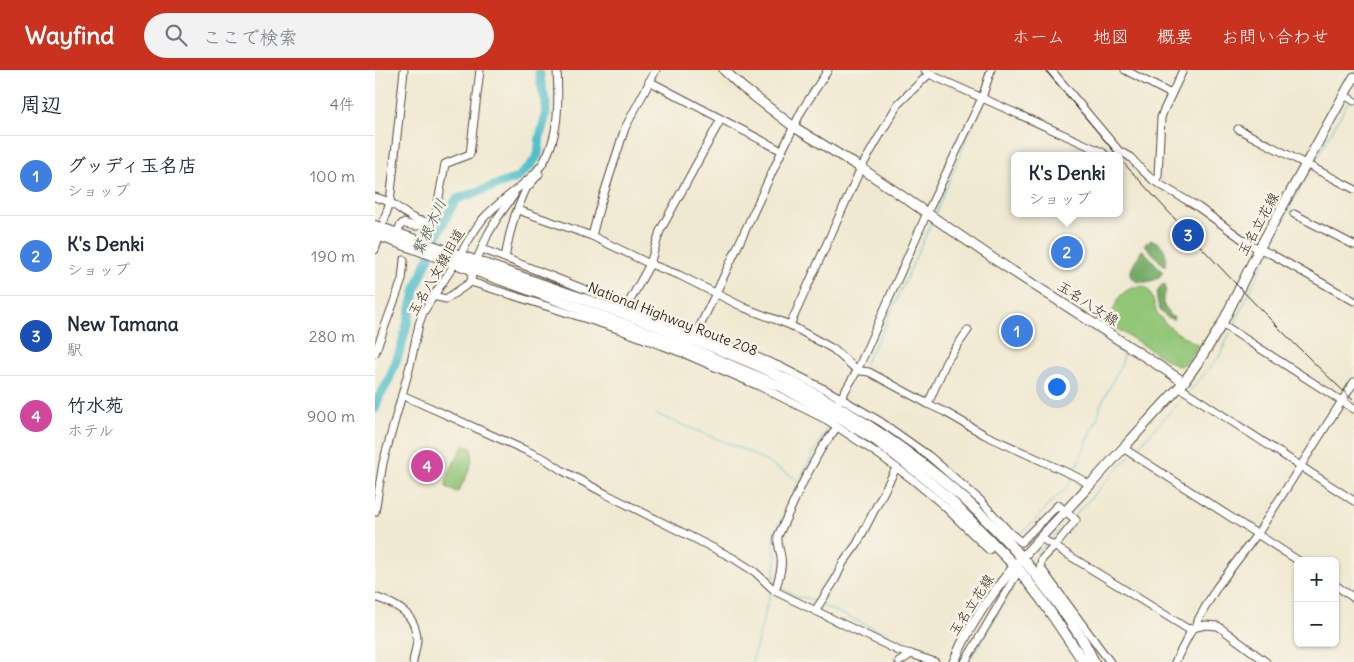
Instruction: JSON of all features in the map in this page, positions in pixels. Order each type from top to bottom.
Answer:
[{"type":"highway","name":"National Highway Route 208","points":[[380,223],[423,248]]},
{"type":"highway","name":"National Highway Route 208","points":[[376,238],[423,248],[453,258],[690,343],[786,389],[834,409],[921,474],[1048,591],[1095,662]]},
{"type":"highway","name":"National Highway Route 208","points":[[1019,564],[1082,659]]},
{"type":"highway","points":[[1082,640],[1099,662]]},
{"type":"main road","name":"玉名八女線","points":[[724,70],[742,87],[794,127],[861,168],[1185,389]]},
{"type":"main road","name":"玉名立花線","points":[[1185,389],[1265,251],[1306,164],[1350,99],[1354,78]]},
{"type":"main road","points":[[1019,564],[1123,448],[1185,389]]},
{"type":"main road","name":"玉名立花線","points":[[954,662],[961,643],[976,617],[1019,564]]},
{"type":"street","points":[[380,223],[390,202],[404,70]]},
{"type":"street","points":[[375,197],[390,202],[420,222],[428,222],[435,219],[445,164],[470,154],[480,70]]},
{"type":"street","name":"玉名八女線旧道","points":[[375,512],[383,463],[423,314],[453,258],[483,219],[534,174],[548,154],[556,120],[558,99],[557,70]]},
{"type":"street","points":[[592,236],[625,128],[656,70]]},
{"type":"street","points":[[690,343],[716,293],[794,127],[828,70]]},
{"type":"street","points":[[773,588],[781,567],[777,543],[778,536],[821,448],[837,427],[834,409],[857,370],[901,275],[927,213],[981,98],[991,70]]},
{"type":"street","points":[[1051,70],[1114,152]]},
{"type":"street","points":[[1125,70],[1171,94]]},
{"type":"street","points":[[1154,181],[1158,176],[1161,118],[1183,70]]},
{"type":"street","points":[[790,325],[861,168],[898,104],[927,72],[1102,152]]},
{"type":"street","points":[[649,81],[782,151]]},
{"type":"street","points":[[627,306],[650,264],[660,230],[721,119]]},
{"type":"street","points":[[1238,129],[1354,189]]},
{"type":"street","points":[[505,258],[515,215],[526,189],[545,168],[549,158],[548,154]]},
{"type":"street","points":[[1123,156],[1130,157],[1154,181],[1198,207],[1249,244],[1354,301]]},
{"type":"street","points":[[478,257],[498,217],[520,186]]},
{"type":"street","points":[[518,210],[592,236],[650,264],[679,275],[745,308],[790,325],[833,349],[857,370],[869,372],[985,435],[1077,477],[1090,485]]},
{"type":"street","points":[[1294,214],[1354,245]]},
{"type":"street","points":[[397,234],[403,223],[419,226],[420,222]]},
{"type":"street","points":[[375,250],[376,238]]},
{"type":"street","points":[[482,249],[627,306],[690,343]]},
{"type":"street","points":[[375,353],[402,280],[404,260]]},
{"type":"street","points":[[433,296],[446,299],[471,282],[472,274]]},
{"type":"street","points":[[471,282],[615,328],[690,343],[781,367],[834,409],[881,422],[929,456],[981,501],[1010,533],[1021,542],[1058,505],[1076,520],[1042,559],[1040,567],[1110,662]]},
{"type":"street","points":[[1222,324],[1354,409]]},
{"type":"street","points":[[928,404],[946,362],[969,330]]},
{"type":"street","points":[[1175,662],[1192,628],[1217,587],[1258,534],[1354,382]]},
{"type":"street","points":[[1185,389],[1354,502]]},
{"type":"street","points":[[402,395],[545,459],[608,495],[733,558],[755,572],[773,588],[815,611],[899,651],[935,662]]},
{"type":"street","points":[[837,427],[913,480],[942,504],[989,550]]},
{"type":"street","points":[[1123,448],[1294,558]]},
{"type":"street","points":[[815,611],[835,580],[843,563],[857,544],[896,468]]},
{"type":"street","points":[[1041,538],[1192,628],[1206,625],[1218,626],[1266,662]]},
{"type":"street","points":[[965,662],[1019,564]]},
{"type":"street","points":[[1339,588],[1354,598]]},
{"type":"street","points":[[375,597],[399,607],[411,620],[417,638],[413,662]]},
{"type":"street","points":[[899,662],[911,654]]},
{"type":"green space","points":[[1152,240],[1163,247],[1166,258],[1165,267],[1144,244]]},
{"type":"green space","points":[[1142,250],[1163,272],[1155,280],[1141,282],[1134,280],[1132,276],[1132,267]]},
{"type":"green space","points":[[1165,284],[1166,291],[1163,304],[1170,316],[1174,317],[1173,320],[1162,313],[1158,306],[1157,292]]},
{"type":"green space","points":[[1144,286],[1148,289],[1157,313],[1164,322],[1177,333],[1198,345],[1185,364],[1177,366],[1111,325],[1114,310],[1120,296],[1130,289]]},
{"type":"green space","points":[[464,445],[472,448],[472,460],[458,492],[448,489],[446,485],[453,465]]},
{"type":"waterway","name":"繁根木川","points":[[375,409],[401,348],[416,288],[451,208],[457,199],[517,178],[530,166],[538,155],[540,136],[546,115],[546,103],[539,70]]},
{"type":"waterway","points":[[1314,164],[1348,102]]},
{"type":"waterway","points":[[935,215],[973,124]]},
{"type":"waterway","points":[[1270,250],[1311,169]]},
{"type":"waterway","points":[[864,364],[883,330],[932,221]]},
{"type":"waterway","points":[[1233,327],[1267,256]]},
{"type":"waterway","points":[[1074,472],[1098,417],[1101,404],[1122,363],[1123,354],[1091,328]]},
{"type":"waterway","points":[[1190,391],[1219,357],[1230,333]]},
{"type":"waterway","points":[[1134,452],[1185,395]]},
{"type":"waterway","points":[[656,414],[749,452],[798,480]]},
{"type":"waterway","points":[[791,499],[809,461],[830,425]]},
{"type":"waterway","points":[[1074,516],[1130,456]]},
{"type":"waterway","points":[[1018,534],[1032,523],[1066,488],[1072,478]]},
{"type":"waterway","points":[[773,584],[776,561],[773,539],[784,514]]},
{"type":"waterway","points":[[1050,540],[1070,520]]},
{"type":"waterway","points":[[1036,554],[1045,545]]},
{"type":"waterway","points":[[780,587],[798,597],[807,598],[817,603]]},
{"type":"waterway","points":[[972,657],[1013,588]]},
{"type":"waterway","points":[[752,662],[771,590]]},
{"type":"waterway","points":[[823,606],[887,634],[895,645]]},
{"type":"waterway","points":[[918,653],[926,655]]},
{"type":"railway","points":[[1045,70],[1115,152]]},
{"type":"railway","points":[[1123,162],[1263,312],[1354,401]]},
{"type":"place","name":"New Tamana","points":[[1188,235]]},
{"type":"place","name":"K's Denki","points":[[1067,252]]},
{"type":"place","name":"グッディ玉名店","points":[[1017,331]]},
{"type":"place","name":"竹水苑","points":[[427,466]]}]
